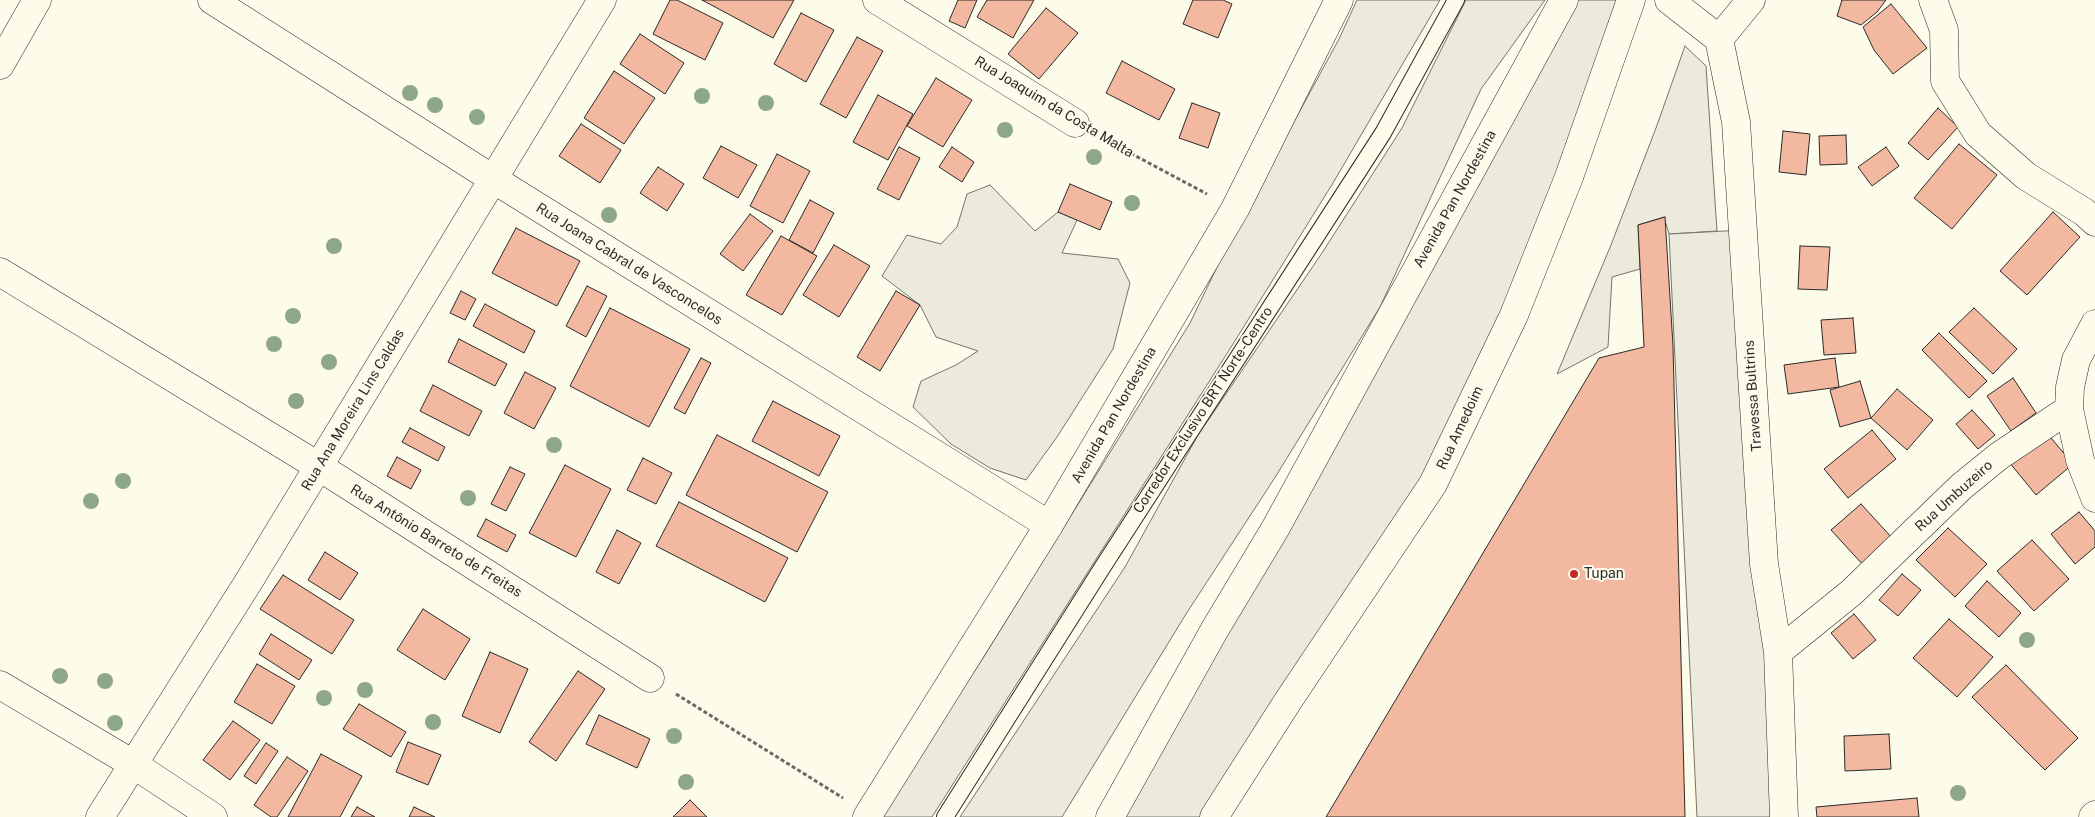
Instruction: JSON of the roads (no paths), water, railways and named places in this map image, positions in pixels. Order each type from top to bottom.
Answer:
[{"type":"main road","points":[[0,65],[37,0]]},
{"type":"main road","name":"Rua Joana Cabral de Vasconcelos","points":[[212,0],[493,179],[1049,525]]},
{"type":"main road","name":"Rua Ana Moreira Lins Caldas","points":[[100,817],[249,581],[602,0]]},
{"type":"main road","name":"Rua Joaquim da Costa Malta","points":[[877,0],[1075,123]]},
{"type":"main road","name":"Avenida Pan Nordestina","points":[[868,816],[1049,525],[1235,208],[1339,0]]},
{"type":"main road","name":"Avenida Pan Nordestina","points":[[1110,817],[1215,629],[1279,520],[1564,0]]},
{"type":"main road","name":"Rua Amedoim","points":[[1214,817],[1288,701],[1433,484],[1514,315],[1569,177],[1631,0]]},
{"type":"main road","points":[[1673,1],[1719,39],[1750,0]]},
{"type":"main road","points":[[1933,0],[1944,30],[1945,81],[1978,134],[2026,176],[2084,212],[2095,222]]},
{"type":"main road","name":"Travessa Bultrins","points":[[1719,39],[1736,122],[1764,564],[1778,652],[1784,817]]},
{"type":"main road","name":"Rua Antônio Barreto de Freitas","points":[[0,272],[318,466],[650,678]]},
{"type":"main road","points":[[2095,324],[2076,360],[2070,387],[2070,409],[2080,460],[2095,498]]},
{"type":"main road","name":"Rua Umbuzeiro","points":[[1778,652],[1852,592],[1969,480],[1999,456],[2070,409]]},
{"type":"main road","points":[[0,685],[133,764],[213,817]]},
{"type":"lane","name":"Corredor Exclusivo BRT Norte-Centro","points":[[945,817],[1102,568],[1383,133],[1456,0]]},
{"type":"place","name":"Tupan","points":[[1574,574]]}]
